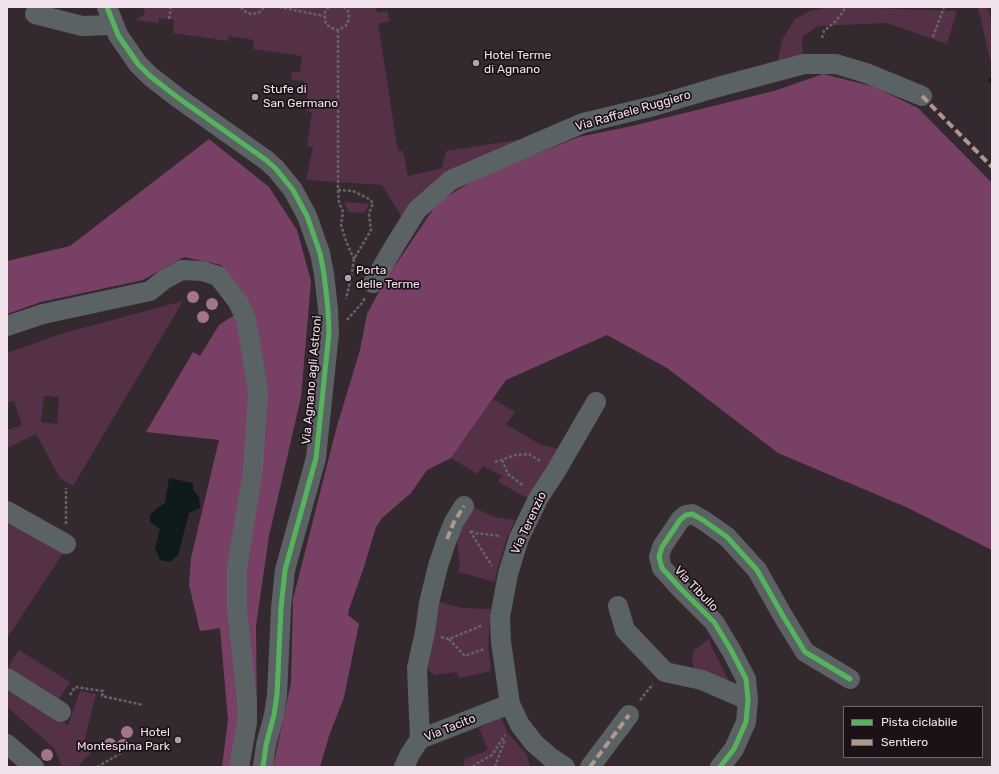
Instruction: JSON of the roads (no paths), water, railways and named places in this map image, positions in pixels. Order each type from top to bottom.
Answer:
[{"type":"street","points":[[34,14],[82,26],[111,16]]},
{"type":"street","name":"Via Agnano agli Astroni","points":[[111,16],[118,35],[138,64],[150,76],[266,160],[276,169],[293,190],[307,216],[320,253],[328,302],[329,333],[316,458],[285,570],[280,608],[277,695],[274,715],[266,745],[263,767]]},
{"type":"street","name":"Via Raffaele Ruggiero","points":[[374,283],[417,210],[451,180],[583,123],[654,106],[718,86],[804,64],[836,64],[866,73],[922,96]]},
{"type":"street","points":[[7,326],[43,314],[150,291],[165,279],[182,270],[202,271],[218,276],[238,302],[246,318],[258,391],[253,470],[237,568],[237,608],[247,702],[247,722],[239,767]]},
{"type":"street","name":"Via Terenzio","points":[[510,704],[501,642],[500,617],[508,574],[519,538],[539,497],[556,471],[596,402]]},
{"type":"street","points":[[7,511],[66,544]]},
{"type":"street","name":"Via Tibullo","points":[[720,767],[734,749],[746,722],[748,700],[746,679],[714,622],[662,568],[659,557],[662,547],[680,520],[686,515],[692,514],[727,537],[757,570],[805,652],[850,679]]},
{"type":"street","points":[[420,739],[417,668],[425,632],[429,603],[438,566],[459,524]]},
{"type":"street","points":[[618,606],[625,630],[666,672],[702,680],[748,700]]},
{"type":"street","points":[[7,678],[61,712]]},
{"type":"street","points":[[510,704],[520,725],[534,742],[550,757],[565,767]]},
{"type":"street","name":"Via Tacito","points":[[404,767],[410,754],[420,739],[510,704]]},
{"type":"street","points":[[590,767],[628,715]]},
{"type":"street","points":[[7,744],[34,767]]},
{"type":"place","name":"Hotel Terme di Agnano","points":[[476,63]]},
{"type":"place","name":"Stufe di San Germano","points":[[255,97]]},
{"type":"place","name":"Porta delle Terme","points":[[348,278]]},
{"type":"place","name":"Hotel Montespina Park","points":[[178,740]]}]
